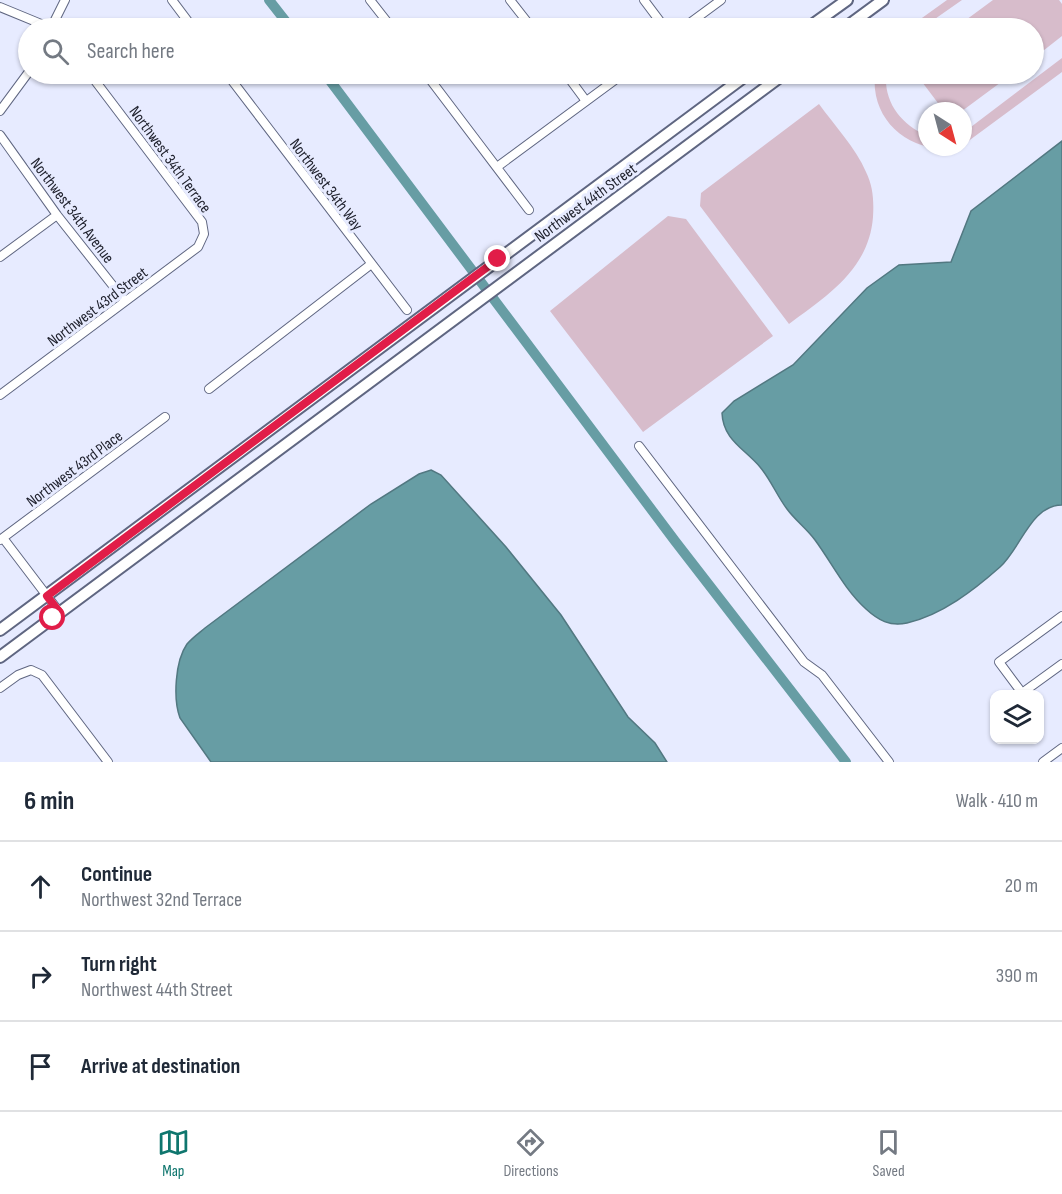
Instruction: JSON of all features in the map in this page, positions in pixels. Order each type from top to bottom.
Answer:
[{"type":"street","points":[[56,18],[65,0]]},
{"type":"street","points":[[171,0],[185,18]]},
{"type":"street","points":[[370,0],[384,18]]},
{"type":"street","points":[[510,0],[524,18]]},
{"type":"street","points":[[644,0],[658,18]]},
{"type":"street","points":[[697,18],[721,0]]},
{"type":"street","points":[[822,18],[847,0]]},
{"type":"street","points":[[858,18],[883,0]]},
{"type":"street","points":[[0,7],[27,18]]},
{"type":"street","points":[[0,111],[20,84]]},
{"type":"street","name":"Northwest 34th Terrace","points":[[98,84],[202,222],[204,234]]},
{"type":"street","name":"Northwest 34th Way","points":[[234,84],[370,265],[407,310]]},
{"type":"street","points":[[434,84],[529,210]]},
{"type":"street","points":[[573,84],[586,101]]},
{"type":"street","points":[[497,167],[609,84]]},
{"type":"street","name":"Northwest 44th Street","points":[[0,630],[734,84]]},
{"type":"street","name":"Northwest 44th Street","points":[[0,657],[770,84]]},
{"type":"street","name":"Northwest 34th Avenue","points":[[0,135],[57,215],[125,301]]},
{"type":"street","points":[[0,257],[57,215]]},
{"type":"street","name":"Northwest 43rd Street","points":[[0,395],[198,247],[204,234]]},
{"type":"street","points":[[209,389],[370,265]]},
{"type":"street","points":[[409,325],[423,342]]},
{"type":"street","name":"Northwest 43rd Place","points":[[2,539],[165,417]]},
{"type":"street","points":[[639,446],[804,662],[822,675],[889,762]]},
{"type":"street","points":[[2,539],[60,613]]},
{"type":"street","points":[[1062,616],[999,662],[1022,693],[1062,664]]},
{"type":"street","points":[[0,688],[18,675],[31,670],[42,675],[108,762]]},
{"type":"street","points":[[1043,762],[1062,748]]},
{"type":"shaded area","points":[[947,0],[962,0],[936,18],[922,18]]},
{"type":"shaded area","points":[[993,0],[1059,0],[1062,4],[1062,36],[1044,50],[1044,18],[969,18]]},
{"type":"shaded area","points":[[1062,58],[1062,72],[972,138],[972,126],[1028,84],[1044,84],[1044,72]]},
{"type":"shaded area","points":[[875,84],[886,84],[891,103],[896,111],[902,119],[918,131],[918,143],[896,131],[879,106]]},
{"type":"shaded area","points":[[924,84],[998,84],[972,104],[937,102]]},
{"type":"shaded area","points":[[819,104],[862,163],[872,188],[873,217],[864,252],[855,266],[832,291],[789,324],[700,206],[701,193]]},
{"type":"shaded area","points":[[1062,141],[1062,505],[1042,512],[1000,567],[957,601],[933,614],[907,623],[885,622],[871,613],[851,593],[815,540],[787,509],[764,472],[731,437],[723,422],[722,413],[734,401],[793,365],[867,288],[899,265],[951,262],[971,211]]},
{"type":"shaded area","points":[[668,216],[686,219],[773,336],[643,432],[550,311]]},
{"type":"shaded area","points":[[431,470],[441,475],[506,547],[561,615],[628,717],[655,743],[667,762],[211,762],[180,718],[176,701],[178,670],[187,644],[205,628],[371,504],[419,474]]},
{"type":"waterway","points":[[269,0],[283,18]]},
{"type":"waterway","points":[[332,84],[675,541],[846,762]]},
{"type":"route","points":[[53,618],[60,613],[47,596],[498,259]]}]
